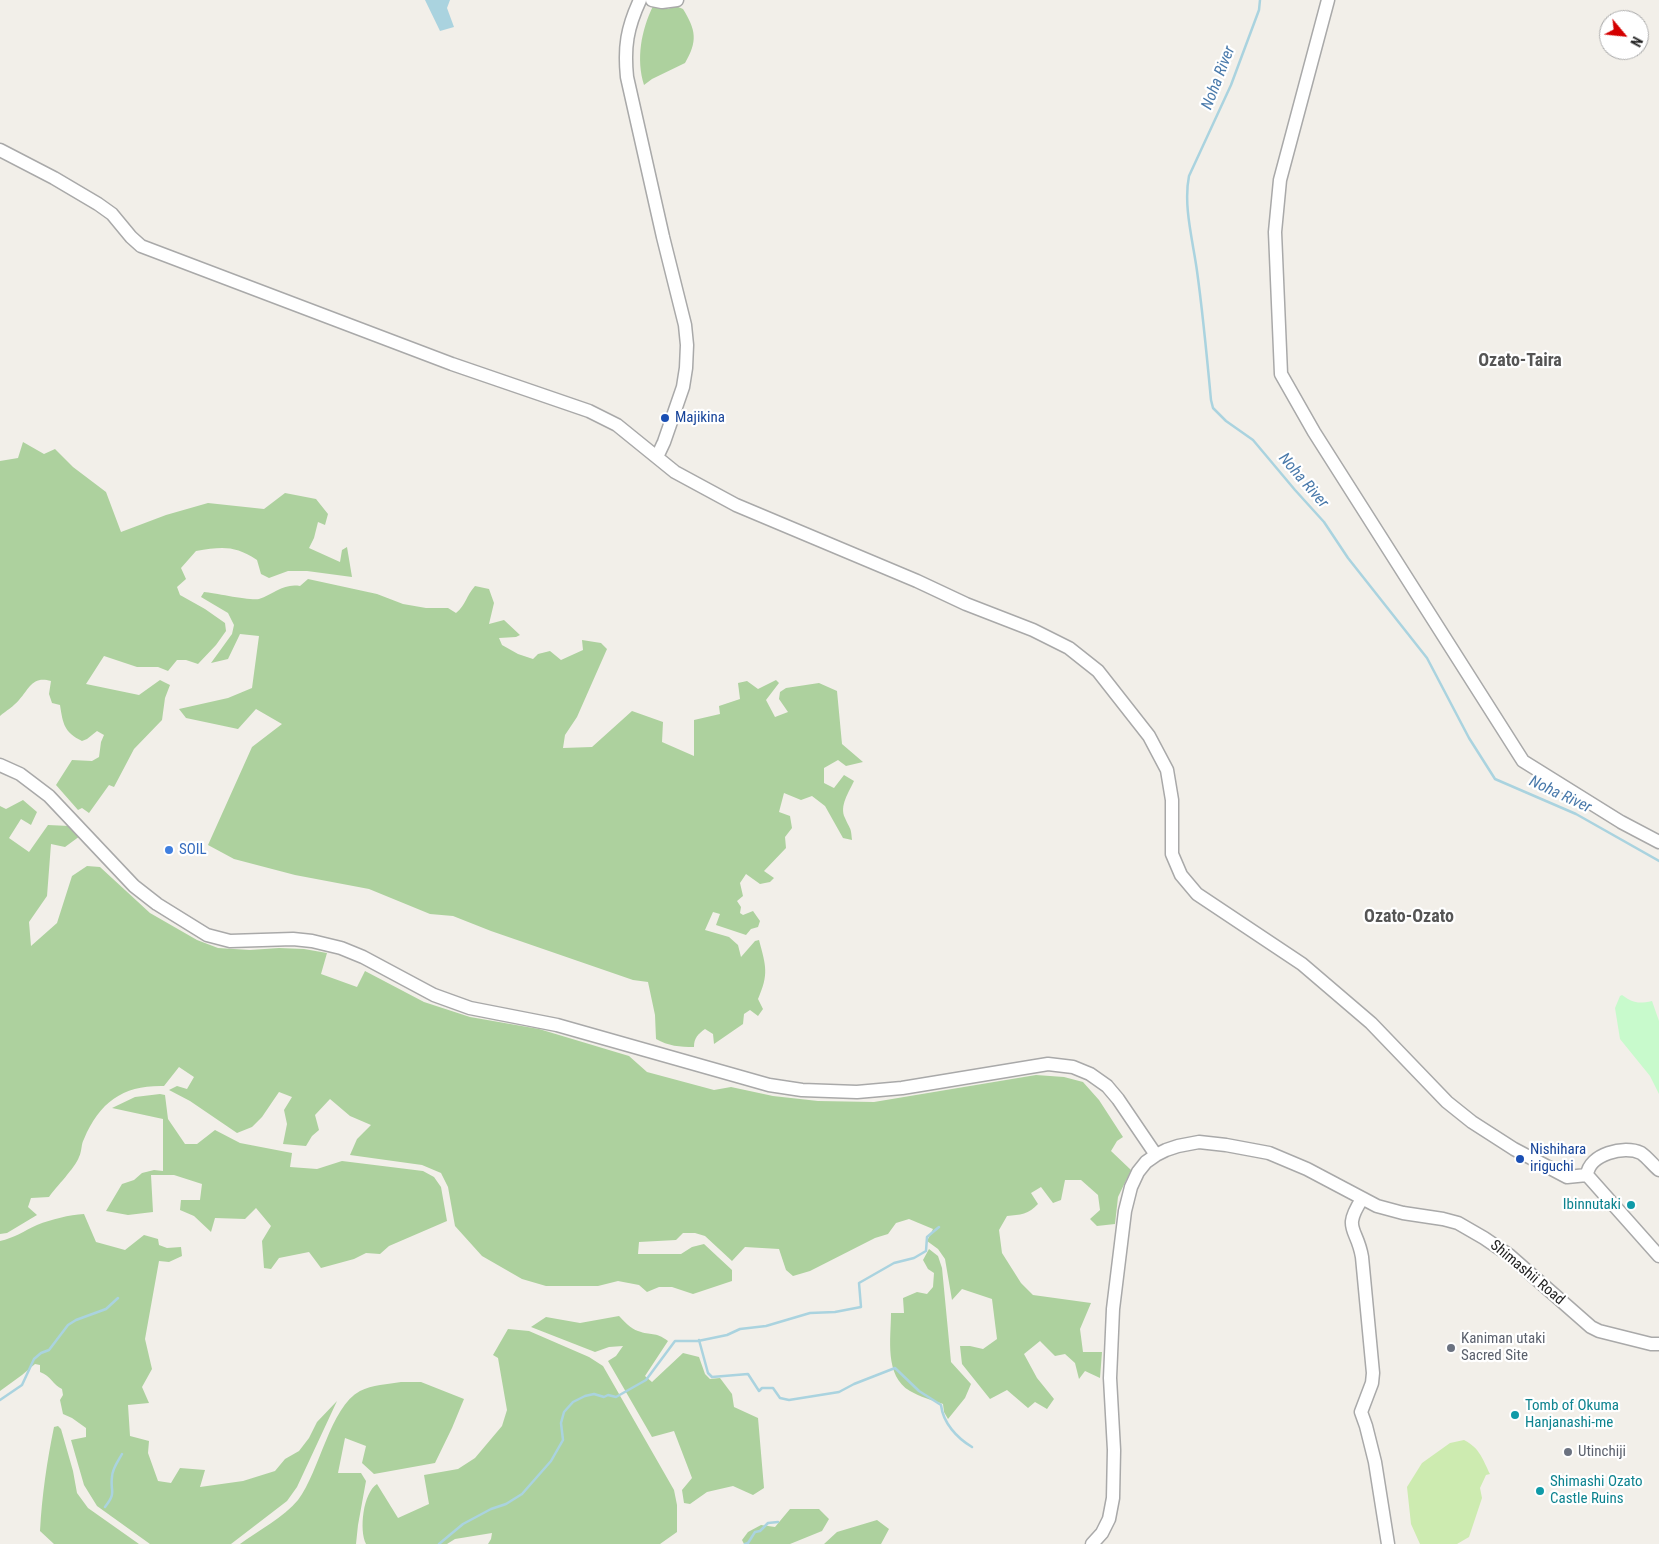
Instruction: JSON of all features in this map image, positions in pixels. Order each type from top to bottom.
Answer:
[{"type":"street","points":[[640,0],[626,37],[625,58],[627,78],[685,325],[687,345],[683,387],[657,457]]},
{"type":"street","points":[[652,0],[662,2],[677,0]]},
{"type":"street","points":[[1328,0],[1280,180],[1275,232],[1281,374],[1314,432],[1523,761],[1621,822],[1659,842]]},
{"type":"street","points":[[0,150],[54,178],[98,204],[112,214],[141,246],[452,364],[589,411],[617,425],[675,472],[736,505],[966,604],[1033,630],[1069,648],[1098,671],[1149,736],[1167,770],[1172,800],[1172,854],[1181,875],[1197,894],[1302,964],[1370,1023],[1447,1102],[1472,1122],[1514,1149],[1567,1177],[1587,1175]]},
{"type":"street","points":[[0,765],[20,774],[49,796],[134,886],[176,917],[207,935],[230,941],[293,939],[312,941],[341,948],[363,957],[434,995],[463,1006],[557,1025],[734,1076],[778,1086],[802,1090],[865,1092],[902,1088],[1048,1064],[1073,1067],[1090,1074],[1107,1086],[1156,1155],[1146,1162],[1134,1179],[1125,1211],[1113,1319],[1110,1378],[1114,1450],[1113,1498],[1109,1520],[1092,1544]]},
{"type":"street","name":"Shimashii Road","points":[[1156,1155],[1191,1143],[1226,1145],[1279,1156],[1362,1199],[1392,1210],[1443,1219],[1471,1230],[1508,1255],[1591,1327],[1599,1331],[1642,1342],[1659,1344]]},
{"type":"street","points":[[1587,1175],[1591,1165],[1606,1154],[1616,1150],[1640,1153],[1659,1170]]},
{"type":"street","points":[[1587,1175],[1659,1256]]},
{"type":"street","points":[[1362,1199],[1351,1218],[1351,1227],[1360,1245],[1373,1373],[1372,1383],[1361,1412],[1373,1454],[1388,1544]]},
{"type":"green space","points":[[653,6],[668,9],[676,6],[683,9],[691,23],[694,42],[685,63],[652,79],[644,85],[640,65],[641,45],[645,25]]},
{"type":"green space","points":[[23,442],[44,454],[55,449],[73,467],[106,492],[121,532],[166,515],[208,503],[264,509],[285,493],[316,499],[328,514],[325,525],[318,522],[309,548],[340,562],[342,550],[347,547],[352,577],[307,571],[288,571],[269,578],[261,574],[257,560],[241,552],[228,548],[196,551],[181,568],[186,579],[177,587],[180,595],[225,623],[226,631],[198,664],[186,660],[177,660],[168,671],[158,667],[137,667],[104,656],[86,684],[139,695],[160,680],[170,685],[165,698],[162,720],[134,749],[114,787],[109,785],[89,813],[82,808],[78,810],[56,785],[72,760],[92,761],[99,757],[104,735],[97,731],[82,741],[68,731],[65,727],[60,705],[52,703],[49,694],[51,681],[40,680],[32,684],[17,702],[0,716],[0,461],[18,458]]},
{"type":"green space","points":[[308,579],[377,594],[403,604],[426,608],[448,608],[456,613],[475,586],[489,589],[494,603],[489,624],[504,620],[520,635],[499,638],[502,645],[518,654],[533,659],[538,654],[550,651],[561,660],[583,650],[582,640],[601,643],[607,649],[577,717],[565,735],[563,748],[592,747],[632,711],[663,722],[662,742],[694,756],[694,720],[720,714],[719,706],[740,699],[738,683],[747,681],[758,689],[776,680],[779,683],[766,700],[775,717],[788,712],[779,699],[780,692],[786,688],[819,683],[837,691],[842,744],[863,762],[846,766],[838,760],[824,768],[824,783],[834,788],[844,775],[854,781],[845,799],[843,809],[851,830],[852,840],[843,838],[825,806],[812,796],[801,800],[784,793],[779,812],[790,816],[792,828],[785,837],[786,848],[764,871],[774,878],[770,882],[760,884],[746,874],[740,883],[743,896],[737,901],[741,907],[740,913],[743,915],[753,911],[760,921],[758,927],[751,929],[746,935],[716,925],[720,914],[713,912],[705,930],[729,937],[738,945],[741,957],[755,941],[759,940],[765,976],[758,999],[763,1009],[758,1016],[750,1010],[744,1014],[743,1024],[714,1044],[713,1034],[705,1029],[697,1036],[694,1047],[670,1045],[656,1039],[655,1015],[648,982],[633,980],[453,916],[430,914],[369,889],[295,875],[234,859],[208,845],[252,747],[282,724],[256,709],[238,729],[186,718],[179,709],[228,698],[252,688],[259,636],[240,634],[228,659],[211,663],[232,634],[234,625],[228,613],[201,597],[204,592],[259,599],[284,587],[300,586]]},
{"type":"green space","points":[[23,800],[37,812],[31,825],[21,819],[9,838],[29,852],[48,825],[69,826],[80,836],[65,847],[51,844],[47,896],[29,922],[31,946],[57,923],[72,876],[87,866],[100,867],[150,913],[197,940],[218,948],[250,950],[304,949],[327,953],[321,974],[357,987],[365,971],[424,1002],[470,1017],[539,1029],[629,1056],[647,1072],[714,1090],[731,1087],[773,1096],[818,1101],[874,1102],[1036,1075],[1064,1077],[1083,1082],[1099,1100],[1123,1137],[1117,1141],[1111,1151],[1131,1170],[1118,1197],[1115,1224],[1097,1226],[1090,1219],[1100,1210],[1098,1195],[1081,1180],[1065,1180],[1061,1200],[1053,1203],[1041,1187],[1031,1193],[1038,1204],[1024,1213],[1007,1216],[999,1230],[1002,1253],[1021,1283],[1033,1295],[1091,1303],[1080,1329],[1083,1352],[1102,1352],[1100,1378],[1085,1371],[1079,1379],[1075,1363],[1065,1354],[1055,1356],[1040,1341],[1024,1354],[1037,1378],[1054,1399],[1047,1409],[1035,1402],[1028,1408],[1007,1390],[990,1399],[962,1364],[960,1346],[983,1349],[997,1339],[992,1299],[962,1289],[952,1300],[945,1259],[938,1249],[927,1241],[933,1229],[909,1219],[896,1223],[888,1234],[875,1238],[810,1271],[793,1276],[786,1270],[779,1249],[745,1247],[732,1261],[705,1236],[695,1233],[683,1233],[676,1240],[639,1242],[638,1254],[681,1254],[692,1247],[704,1244],[732,1270],[732,1281],[693,1294],[672,1287],[659,1287],[647,1292],[639,1285],[618,1281],[598,1286],[546,1286],[522,1279],[482,1256],[455,1226],[448,1187],[441,1173],[422,1165],[350,1155],[357,1139],[371,1125],[350,1116],[330,1099],[315,1115],[319,1130],[312,1136],[306,1146],[283,1144],[287,1124],[284,1110],[292,1097],[279,1092],[262,1117],[252,1127],[237,1133],[190,1101],[169,1090],[177,1086],[187,1089],[194,1077],[179,1067],[164,1086],[150,1086],[125,1092],[106,1105],[90,1126],[83,1141],[79,1157],[70,1172],[49,1197],[31,1198],[28,1207],[37,1215],[7,1233],[0,1234],[0,806],[6,809]]},
{"type":"green space","points":[[1622,995],[1636,1002],[1652,1001],[1659,1021],[1659,1094],[1650,1076],[1620,1039],[1615,1008]]},
{"type":"green space","points":[[165,1095],[168,1119],[185,1144],[197,1144],[215,1130],[240,1143],[292,1153],[290,1167],[317,1169],[342,1161],[423,1171],[434,1177],[441,1187],[447,1221],[389,1246],[380,1254],[366,1253],[354,1259],[321,1268],[309,1252],[279,1258],[271,1269],[264,1268],[262,1241],[271,1226],[256,1208],[245,1219],[215,1218],[211,1232],[194,1216],[180,1210],[181,1200],[200,1200],[202,1184],[174,1175],[151,1175],[153,1212],[128,1215],[106,1211],[122,1184],[134,1180],[142,1173],[154,1170],[163,1171],[163,1119],[112,1108],[135,1097]]},
{"type":"green space","points":[[84,1214],[96,1242],[125,1250],[144,1235],[158,1239],[159,1245],[167,1248],[181,1247],[182,1256],[169,1262],[159,1261],[145,1339],[152,1369],[142,1387],[149,1403],[128,1405],[130,1436],[149,1441],[148,1453],[158,1481],[171,1483],[180,1468],[205,1470],[200,1487],[243,1481],[275,1471],[285,1459],[299,1451],[309,1438],[317,1422],[337,1401],[297,1487],[287,1501],[231,1544],[150,1544],[97,1506],[84,1485],[71,1440],[86,1437],[86,1428],[63,1414],[60,1400],[63,1395],[62,1389],[40,1372],[40,1365],[35,1364],[0,1391],[0,1241],[49,1221],[66,1216]]},
{"type":"green space","points":[[929,1249],[938,1256],[942,1268],[951,1362],[971,1384],[965,1398],[948,1419],[944,1412],[943,1404],[922,1397],[910,1391],[902,1384],[896,1376],[891,1356],[891,1313],[904,1313],[903,1298],[917,1292],[927,1294],[933,1287],[934,1273],[928,1269],[923,1260]]},
{"type":"green space","points":[[619,1316],[635,1330],[656,1335],[668,1341],[645,1376],[652,1382],[683,1353],[699,1357],[705,1374],[710,1379],[720,1378],[732,1394],[734,1407],[758,1418],[764,1488],[753,1495],[733,1486],[707,1492],[690,1504],[684,1503],[682,1490],[692,1478],[674,1431],[652,1437],[608,1361],[616,1356],[623,1346],[609,1347],[595,1352],[531,1327],[546,1317],[580,1323]]},
{"type":"green space","points":[[508,1329],[529,1331],[589,1357],[603,1366],[674,1490],[677,1505],[677,1532],[660,1544],[488,1544],[492,1533],[455,1539],[447,1544],[366,1544],[363,1530],[364,1512],[368,1495],[377,1484],[398,1518],[429,1504],[424,1475],[458,1469],[475,1458],[502,1426],[507,1410],[498,1358],[493,1355]]},
{"type":"green space","points":[[401,1382],[421,1382],[464,1399],[435,1463],[374,1474],[362,1463],[366,1446],[345,1438],[338,1473],[361,1473],[366,1481],[356,1544],[240,1544],[278,1518],[298,1500],[313,1473],[333,1425],[350,1399],[365,1389]]},
{"type":"green space","points":[[58,1426],[61,1429],[73,1471],[77,1493],[88,1508],[139,1544],[54,1544],[40,1531],[43,1491],[49,1453],[54,1427]]},
{"type":"green space","points":[[1464,1440],[1474,1447],[1483,1459],[1490,1474],[1486,1475],[1480,1488],[1482,1498],[1469,1537],[1457,1544],[1420,1544],[1411,1524],[1407,1487],[1422,1463],[1450,1443]]},
{"type":"green space","points":[[790,1509],[819,1509],[829,1519],[822,1531],[790,1544],[744,1544],[742,1540],[748,1532],[761,1525],[775,1527]]},
{"type":"green space","points":[[877,1520],[889,1529],[881,1544],[824,1544],[837,1532]]},
{"type":"water","points":[[425,0],[450,0],[447,8],[454,27],[440,31]]},
{"type":"waterway","name":"Noha River","points":[[1260,0],[1259,10],[1231,85],[1189,176],[1187,187],[1189,224],[1199,287],[1213,408],[1226,421],[1253,440],[1324,522],[1348,558],[1427,658],[1469,738],[1495,779],[1576,814],[1659,861]]},
{"type":"waterway","points":[[439,1544],[463,1524],[491,1509],[506,1504],[522,1494],[551,1461],[563,1440],[561,1423],[564,1412],[573,1402],[594,1394],[604,1397],[608,1395],[616,1397],[646,1380],[675,1341],[698,1341],[727,1335],[740,1329],[766,1326],[810,1313],[835,1312],[861,1307],[859,1283],[894,1263],[914,1258],[926,1251],[927,1237],[939,1227]]},
{"type":"waterway","points":[[0,1400],[22,1385],[34,1359],[41,1353],[49,1350],[68,1325],[76,1320],[106,1309],[118,1298]]},
{"type":"waterway","points":[[699,1340],[708,1373],[712,1377],[748,1374],[759,1391],[762,1388],[773,1388],[780,1398],[789,1400],[839,1392],[895,1368],[919,1391],[941,1405],[948,1424],[961,1439],[972,1447]]},
{"type":"waterway","points":[[105,1507],[112,1495],[113,1471],[122,1454]]},
{"type":"waterway","points":[[745,1544],[748,1543],[755,1532],[760,1531],[768,1523],[778,1522]]},
{"type":"place","name":"Majikina","points":[[665,418]]},
{"type":"place","name":"SOIL","points":[[169,850]]},
{"type":"place","name":"Nishihara iriguchi","points":[[1520,1159]]},
{"type":"place","name":"Ibinnutaki","points":[[1631,1205]]},
{"type":"place","name":"Kaniman utaki Sacred Site","points":[[1451,1348]]},
{"type":"place","name":"Tomb of Okuma Hanjanashi-me","points":[[1515,1415]]},
{"type":"place","name":"Utinchiji","points":[[1568,1452]]},
{"type":"place","name":"Shimashi Ozato Castle Ruins","points":[[1540,1491]]},
{"type":"district","name":"Ozato-Taira","points":[[1520,361]]},
{"type":"district","name":"Ozato-Ozato","points":[[1409,917]]}]
